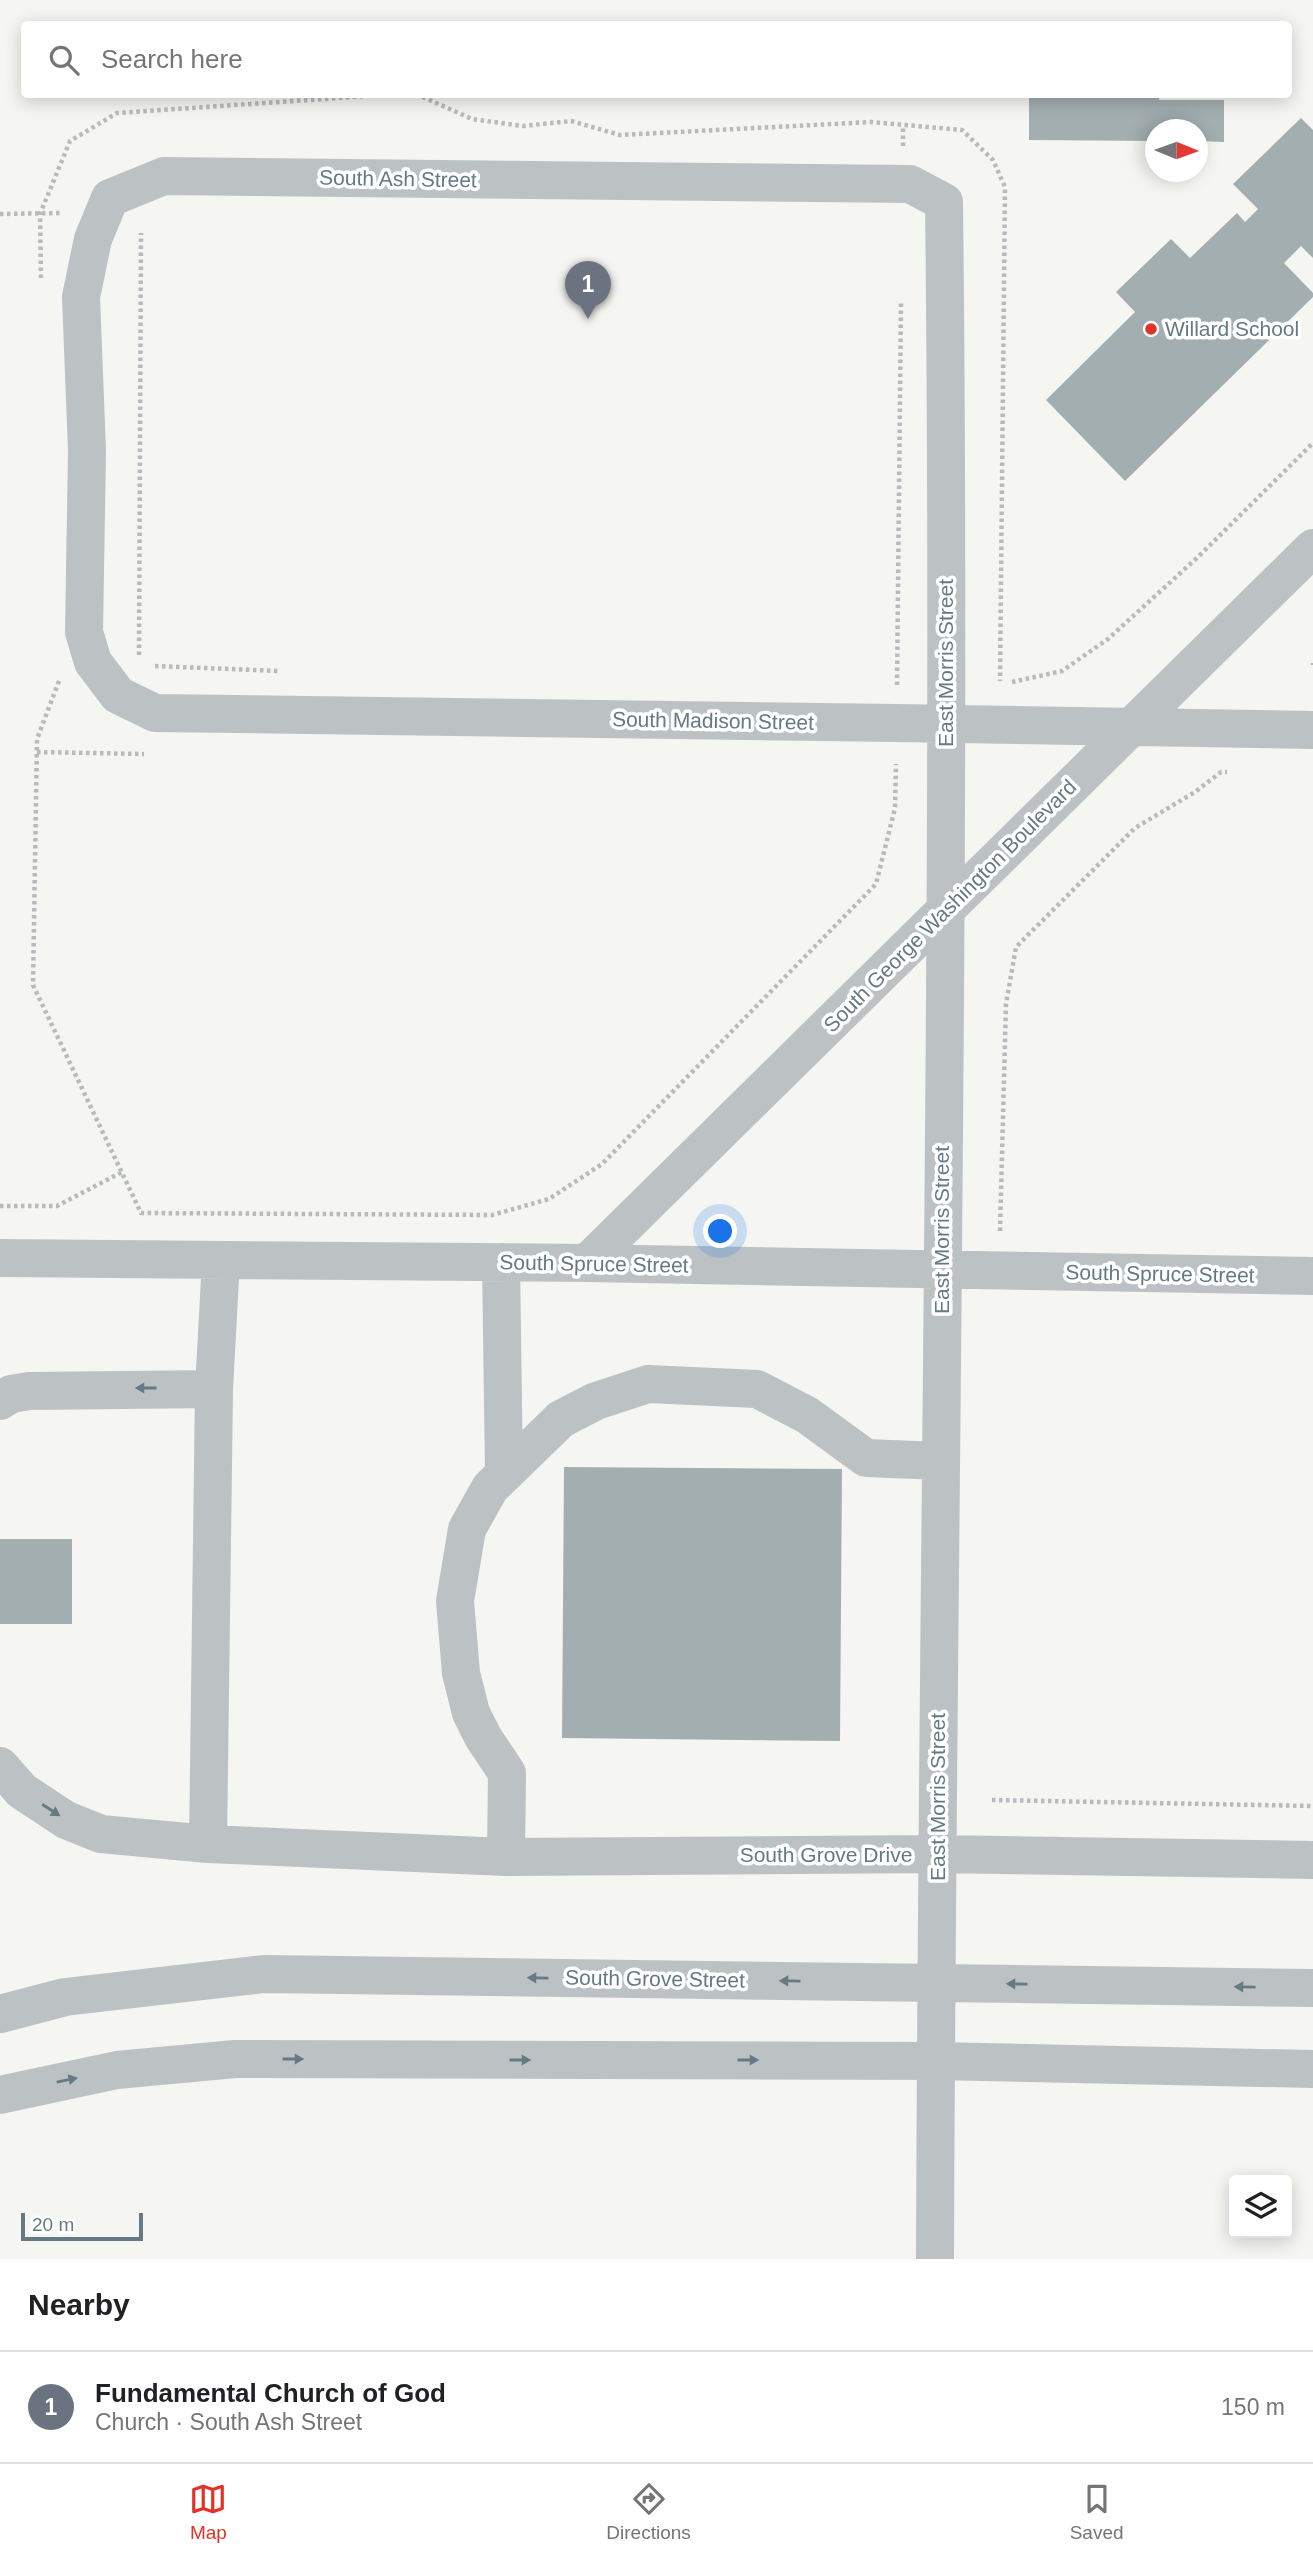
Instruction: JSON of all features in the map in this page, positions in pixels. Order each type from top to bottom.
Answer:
[{"type":"street","name":"South Ash Street","points":[[128,680],[93,662],[84,632],[87,452],[81,297],[93,239],[110,198],[164,176],[910,184],[944,202]]},
{"type":"street","name":"East Morris Street","points":[[935,2259],[948,488],[944,202]]},
{"type":"street","name":"South George Washington Boulevard","points":[[587,1263],[1313,548]]},
{"type":"street","name":"South Madison Street","points":[[128,680],[155,713],[1313,730]]},
{"type":"street","name":"South Spruce Street","points":[[0,1258],[587,1263],[1313,1276]]},
{"type":"street","points":[[208,1844],[215,1389],[221,1260]]},
{"type":"street","points":[[501,1262],[504,1474]]},
{"type":"street","points":[[506,1857],[507,1773],[471,1713],[461,1673],[455,1601],[467,1529],[490,1488],[561,1419],[596,1401],[648,1384],[757,1389],[807,1415],[866,1458],[940,1461]]},
{"type":"street","points":[[0,1401],[11,1394],[29,1391],[215,1389]]},
{"type":"street","name":"South Grove Drive","points":[[0,1766],[22,1791],[66,1820],[101,1834],[208,1844],[506,1857],[938,1854],[1313,1860]]},
{"type":"street","name":"South Grove Street","points":[[0,2014],[65,1997],[264,1974],[1313,1988]]},
{"type":"street","points":[[0,1984],[65,1997]]},
{"type":"street","points":[[0,2095],[117,2070],[235,2059],[936,2061],[1313,2069]]},
{"type":"path","points":[[425,98],[472,119],[523,125],[571,121],[620,135],[871,122],[962,131],[993,160],[1005,187],[1000,681],[1016,682],[1062,671],[1108,639],[1199,556],[1313,443]]},
{"type":"path","points":[[0,214],[60,213]]},
{"type":"path","points":[[128,680],[141,223]]},
{"type":"path","points":[[152,666],[289,672]]},
{"type":"path","points":[[897,681],[946,681]]},
{"type":"path","points":[[999,1271],[1006,1004],[1016,947],[1135,828],[1195,792],[1222,772],[1234,772]]},
{"type":"path","points":[[0,1206],[57,1206],[122,1172]]},
{"type":"path","points":[[992,1800],[1313,1805]]},
{"type":"building","points":[[1029,98],[1224,100],[1224,142],[1208,141],[1208,119],[1145,119],[1145,141],[1029,140]]},
{"type":"building","points":[[1301,118],[1313,130],[1313,258],[1301,246],[1284,263],[1313,293],[1313,297],[1125,481],[1046,400],[1135,312],[1116,292],[1171,239],[1190,258],[1237,213],[1245,222],[1258,209],[1233,184]]},
{"type":"building","points":[[564,1467],[842,1469],[840,1741],[562,1738]]},
{"type":"building","points":[[0,1539],[72,1539],[72,1624],[0,1624]]},
{"type":"place","name":"Fundamental Church of God","points":[[588,319]]},
{"type":"place","name":"Willard School","points":[[1151,329]]}]
